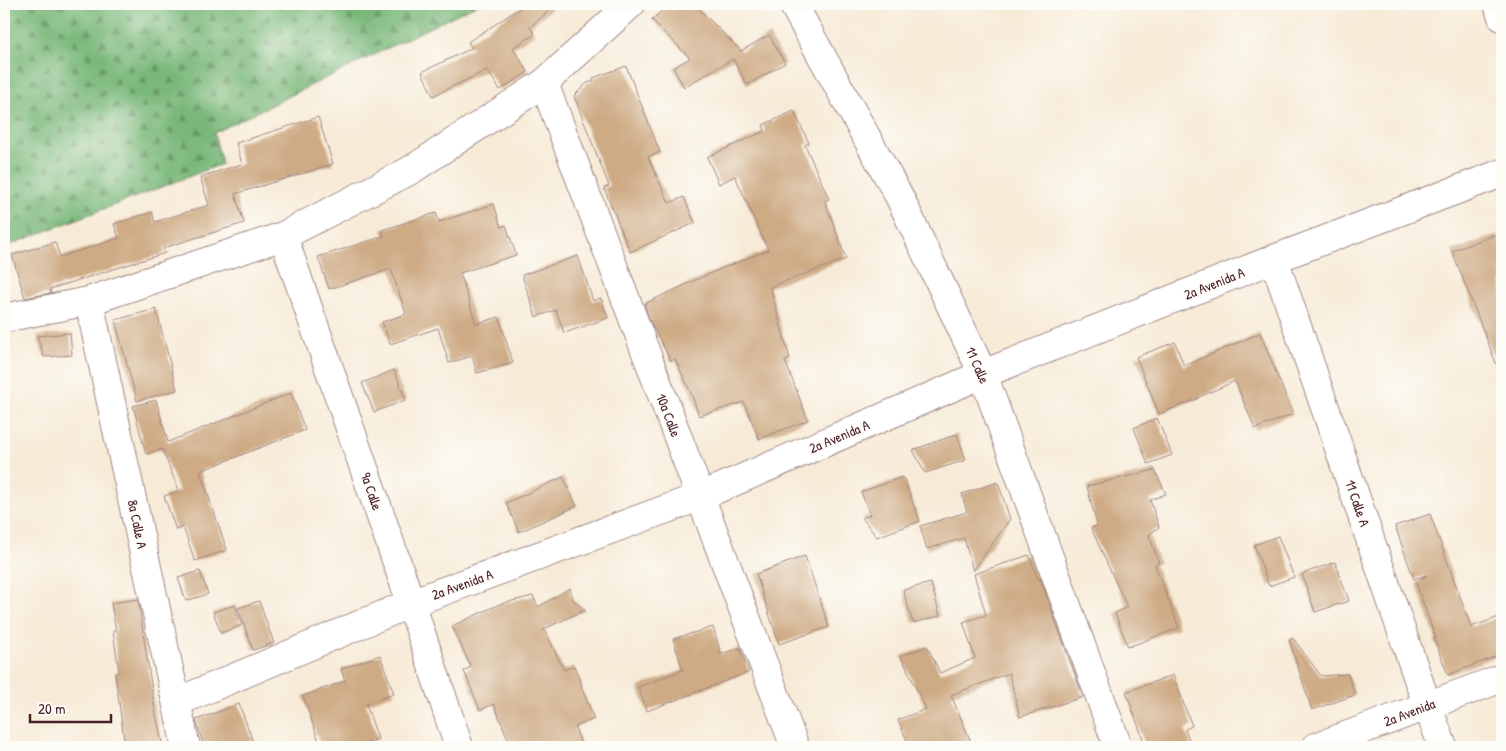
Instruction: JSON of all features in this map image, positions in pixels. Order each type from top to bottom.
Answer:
[{"type":"street","points":[[4,318],[89,301],[283,236],[412,170],[544,82],[631,4]]},
{"type":"street","name":"11 Calle","points":[[793,4],[900,198],[983,374],[1118,747]]},
{"type":"street","points":[[1498,4],[1502,17]]},
{"type":"street","name":"10a Calle","points":[[544,82],[699,497],[795,747]]},
{"type":"street","name":"2a Avenida A","points":[[177,702],[411,603],[699,497],[983,374],[1274,259],[1502,173]]},
{"type":"street","name":"9a Calle","points":[[283,236],[411,603],[459,747]]},
{"type":"street","name":"11 Calle A","points":[[1274,259],[1443,747]]},
{"type":"street","name":"8a Calle A","points":[[89,301],[186,747]]},
{"type":"street","name":"2a Avenida","points":[[1316,747],[1502,678]]},
{"type":"green space","points":[[4,4],[478,4],[214,133],[222,164],[4,247]]},
{"type":"building","points":[[526,4],[557,4],[530,27],[535,34],[513,48],[528,72],[500,90],[487,70],[433,96],[422,72],[472,48],[468,42]]},
{"type":"building","points":[[669,4],[694,4],[741,51],[769,35],[785,63],[747,85],[733,59],[684,87],[673,68],[690,58],[652,20]]},
{"type":"building","points":[[626,66],[660,152],[648,157],[669,203],[684,197],[695,223],[630,252],[604,188],[609,186],[574,96],[587,83],[594,81],[593,78]]},
{"type":"building","points":[[794,111],[809,143],[805,145],[829,199],[825,201],[846,259],[770,287],[790,359],[785,361],[808,420],[759,439],[744,402],[699,416],[691,393],[675,359],[671,361],[651,323],[644,304],[713,272],[768,250],[735,176],[719,184],[707,157],[765,131],[763,125]]},
{"type":"building","points":[[318,117],[333,164],[235,194],[244,223],[163,248],[165,253],[50,289],[51,293],[25,298],[12,255],[55,242],[60,257],[119,238],[114,224],[152,212],[155,222],[209,205],[200,177],[242,164],[236,143]]},
{"type":"building","points":[[494,204],[501,227],[506,225],[516,255],[460,273],[476,324],[499,317],[513,363],[477,373],[472,356],[449,363],[438,328],[390,344],[382,322],[406,314],[391,269],[329,289],[318,257],[384,236],[382,230],[436,213],[439,222]]},
{"type":"building","points":[[1497,234],[1502,249],[1501,376],[1452,251]]},
{"type":"building","points":[[578,256],[593,301],[601,298],[608,318],[564,333],[556,310],[536,317],[522,275]]},
{"type":"building","points":[[156,309],[177,390],[137,401],[115,320]]},
{"type":"building","points":[[70,333],[72,355],[44,357],[37,336]]},
{"type":"building","points":[[1260,333],[1293,414],[1255,429],[1235,381],[1159,414],[1136,357],[1175,342],[1184,366]]},
{"type":"building","points":[[394,370],[406,400],[374,412],[362,383]]},
{"type":"building","points":[[291,393],[305,430],[200,471],[227,550],[195,561],[183,527],[176,530],[164,496],[179,491],[162,449],[146,454],[133,406],[156,400],[168,442]]},
{"type":"building","points":[[1157,418],[1172,455],[1148,464],[1134,428]]},
{"type":"building","points":[[957,434],[966,460],[925,473],[913,450]]},
{"type":"building","points":[[1155,470],[1166,494],[1150,500],[1159,527],[1149,535],[1159,563],[1155,565],[1179,628],[1128,647],[1115,613],[1127,607],[1091,528],[1097,526],[1087,486]]},
{"type":"building","points":[[563,477],[577,506],[519,532],[506,503]]},
{"type":"building","points":[[903,477],[920,521],[877,537],[862,518],[870,515],[861,492]]},
{"type":"building","points":[[998,482],[1010,519],[973,571],[964,538],[927,549],[920,526],[967,512],[962,494]]},
{"type":"building","points":[[1430,514],[1471,627],[1502,616],[1502,654],[1448,675],[1416,583],[1427,575],[1414,579],[1395,526]]},
{"type":"building","points":[[1278,536],[1294,577],[1269,586],[1254,545]]},
{"type":"building","points":[[1029,555],[1038,579],[1040,578],[1083,697],[1020,717],[1009,673],[951,695],[971,742],[959,747],[910,747],[898,720],[926,709],[901,656],[927,646],[940,673],[975,658],[963,622],[986,615],[974,574]]},
{"type":"building","points":[[805,556],[829,627],[779,644],[756,574]]},
{"type":"building","points":[[1335,562],[1349,601],[1315,612],[1302,574]]},
{"type":"building","points":[[200,571],[208,594],[186,601],[178,578]]},
{"type":"building","points":[[931,583],[940,616],[913,623],[903,590]]},
{"type":"building","points":[[570,588],[573,600],[585,610],[544,629],[564,670],[574,666],[594,719],[575,727],[582,747],[511,747],[494,704],[480,710],[464,671],[471,667],[452,626],[500,604],[533,596],[538,607]]},
{"type":"building","points":[[138,599],[155,710],[163,747],[125,747],[115,673],[119,672],[113,631],[116,631],[111,603]]},
{"type":"building","points":[[259,601],[274,643],[253,650],[238,608]]},
{"type":"building","points":[[235,605],[242,625],[221,633],[213,612]]},
{"type":"building","points":[[713,627],[721,654],[740,648],[749,672],[647,711],[638,687],[683,670],[673,639]]},
{"type":"building","points":[[1293,638],[1321,676],[1348,674],[1355,695],[1312,710],[1289,640]]},
{"type":"building","points":[[380,655],[394,694],[366,704],[378,739],[356,747],[321,747],[303,696],[345,681],[341,669]]},
{"type":"building","points":[[1173,675],[1192,726],[1185,729],[1192,747],[1146,747],[1126,692]]},
{"type":"building","points":[[239,704],[255,747],[204,747],[196,720]]}]
